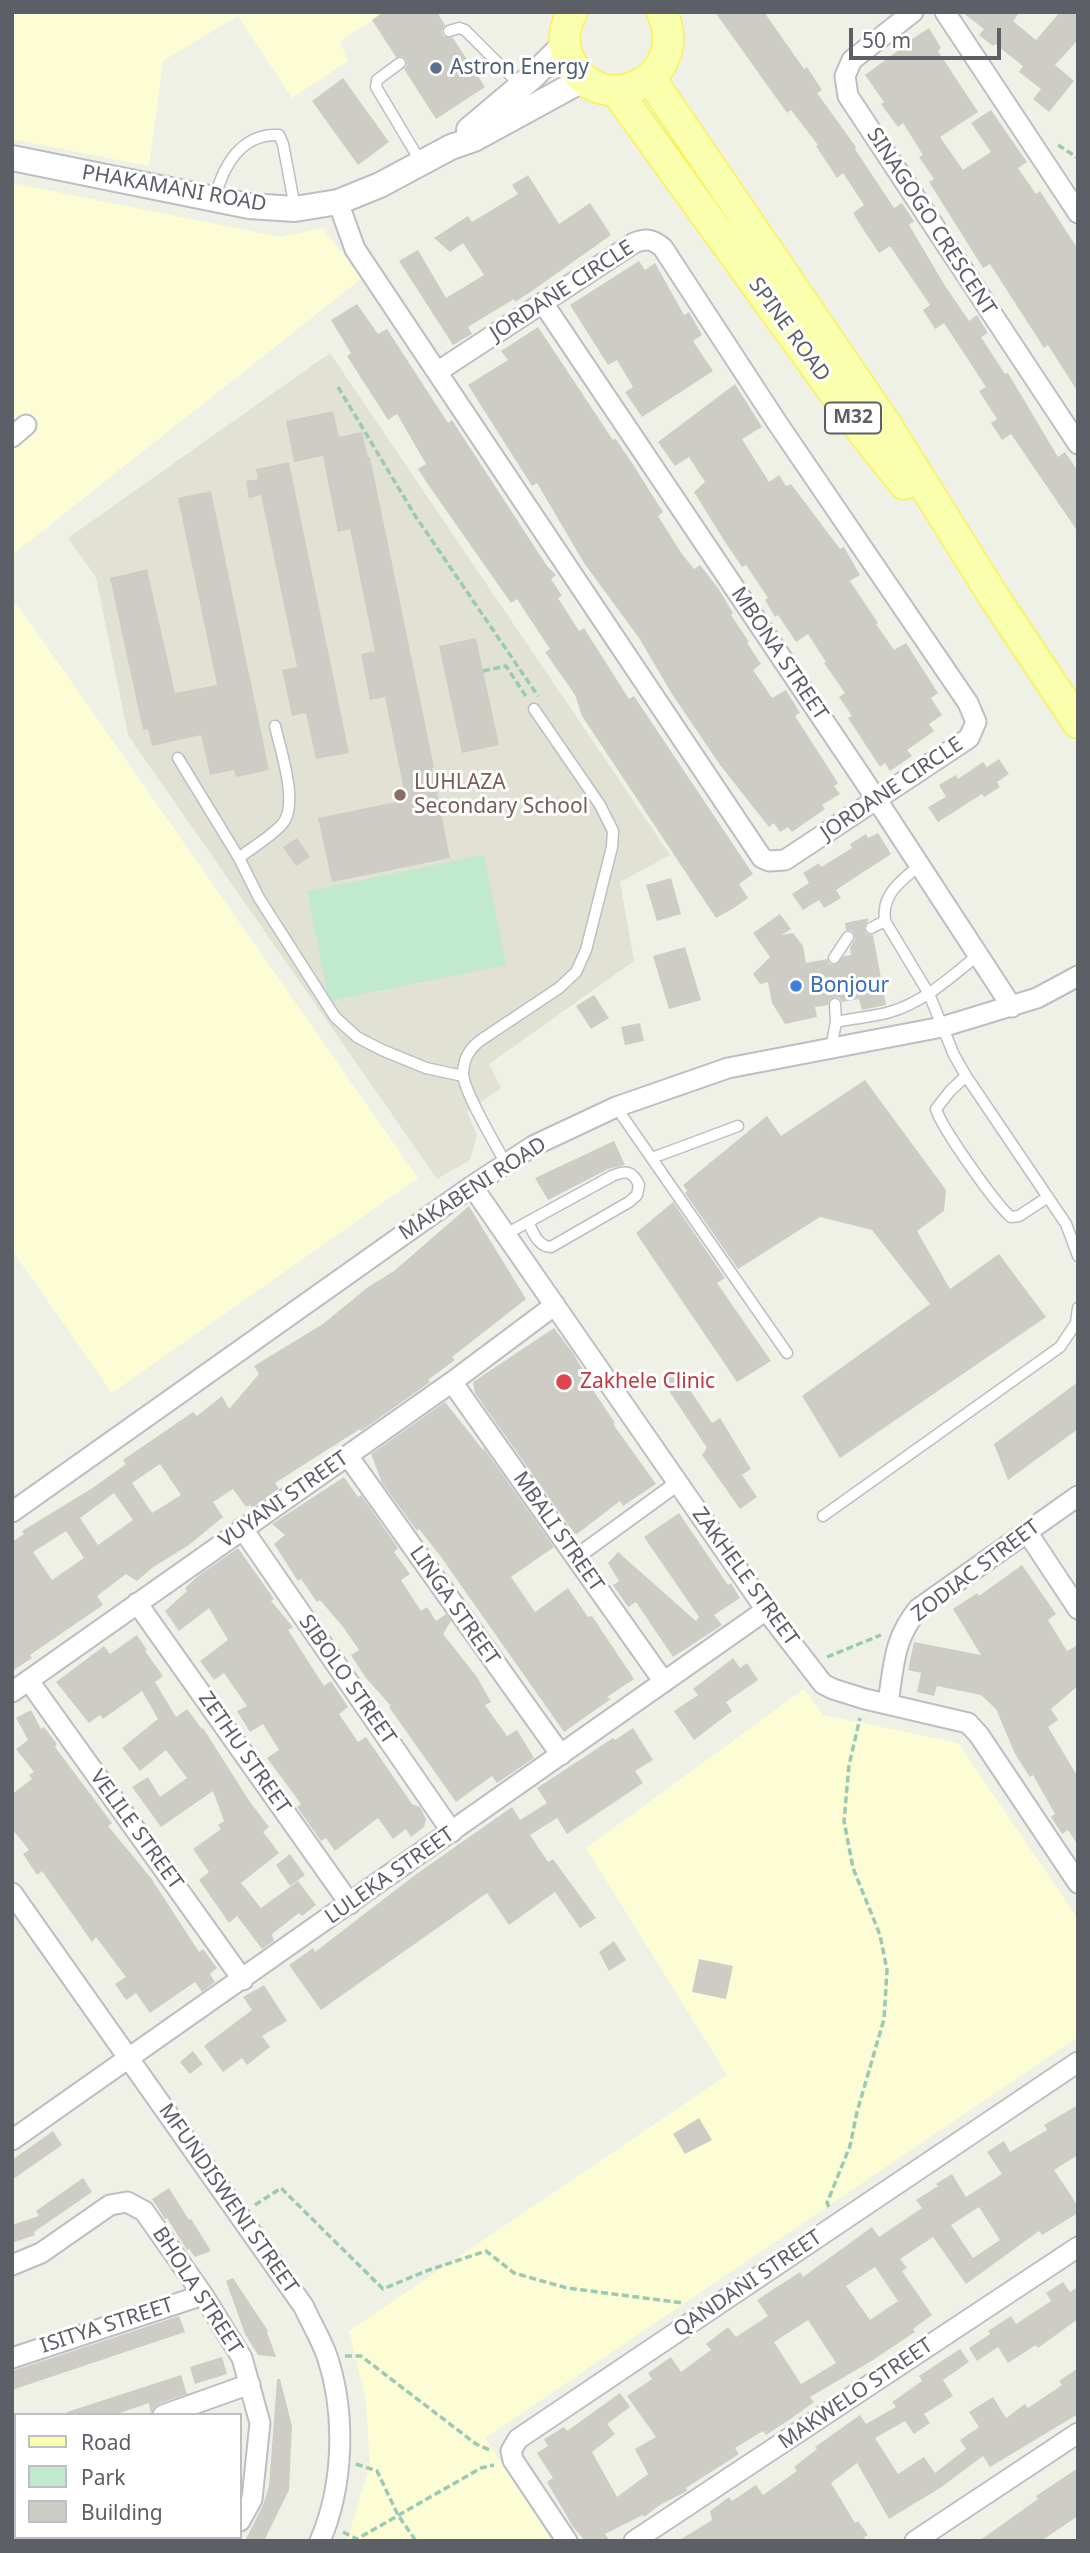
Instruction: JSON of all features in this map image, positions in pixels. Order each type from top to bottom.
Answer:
[{"type":"main road","points":[[571,13],[565,44],[575,69],[583,79],[604,89],[616,91],[628,89],[650,79],[659,70],[668,49],[670,17]]},
{"type":"main road","name":"SPINE ROAD","points":[[650,79],[887,426],[994,597],[1078,723]]},
{"type":"main road","name":"SPINE ROAD","points":[[616,91],[865,435],[994,597]]},
{"type":"street","name":"SINAGOGO CRESCENT","points":[[913,12],[852,60],[845,76],[848,96],[1078,444]]},
{"type":"street","points":[[945,12],[1078,213]]},
{"type":"street","name":"PHAKAMANI ROAD","points":[[451,148],[565,44]]},
{"type":"street","name":"PHAKAMANI ROAD","points":[[12,158],[249,206],[295,209],[338,202],[380,185],[474,139],[583,79]]},
{"type":"street","name":"JORDANE CIRCLE","points":[[338,202],[355,249],[437,372],[762,858],[769,861],[785,860],[969,738],[976,722],[973,712],[776,421],[663,248],[648,239],[634,243],[437,372]]},
{"type":"street","name":"MBONA STREET","points":[[544,303],[877,800],[1012,1007]]},
{"type":"street","name":"MAKABENI ROAD","points":[[12,1512],[472,1186],[533,1146],[615,1107],[728,1068],[942,1027],[1037,998],[1078,976]]},
{"type":"street","name":"ZAKHELE STREET","points":[[472,1186],[766,1610],[823,1684],[865,1699],[968,1723],[979,1735],[1078,1883]]},
{"type":"street","name":"VUYANI STREET","points":[[12,1692],[452,1382],[555,1305]]},
{"type":"street","name":"MBALI STREET","points":[[452,1382],[664,1682]]},
{"type":"street","name":"LINGA STREET","points":[[348,1456],[561,1755]]},
{"type":"street","points":[[576,1557],[678,1483]]},
{"type":"street","name":"ZODIAC STREET","points":[[888,1703],[899,1638],[905,1624],[918,1609],[1078,1496]]},
{"type":"street","name":"SIBOLO STREET","points":[[242,1528],[452,1832]]},
{"type":"street","points":[[1027,1532],[1078,1609]]},
{"type":"street","name":"ZETHU STREET","points":[[137,1603],[351,1904]]},
{"type":"street","name":"LULEKA STREET","points":[[12,2140],[766,1610]]},
{"type":"street","name":"VELILE STREET","points":[[29,1681],[243,1980]]},
{"type":"street","name":"MFUNDISWENI STREET","points":[[12,1893],[304,2306],[327,2356],[337,2406],[341,2459],[323,2533]]},
{"type":"street","name":"QANDANI STREET","points":[[513,2460],[511,2451],[518,2439],[1078,2062]]},
{"type":"street","name":"BHOLA STREET","points":[[12,2265],[41,2253],[110,2205],[127,2202],[144,2211],[242,2358],[250,2384],[169,2413]]},
{"type":"street","name":"MAKWELO STREET","points":[[634,2541],[1078,2247]]},
{"type":"street","name":"ISITYA STREET","points":[[12,2358],[202,2295]]},
{"type":"street","points":[[242,2517],[252,2499],[260,2423],[250,2384]]},
{"type":"street","points":[[915,2541],[1078,2434]]},
{"type":"street","points":[[513,2460],[567,2541]]},
{"type":"lane","points":[[449,31],[459,28],[465,30],[521,86]]},
{"type":"lane","points":[[400,63],[377,80],[376,87],[422,164]]},
{"type":"lane","points":[[215,199],[222,172],[239,150],[265,135],[279,135],[295,209]]},
{"type":"lane","points":[[506,1164],[463,1076],[466,1057],[471,1048],[559,988],[576,972],[586,950],[612,847],[613,831],[600,805],[534,709]]},
{"type":"lane","points":[[239,858],[283,824],[289,811],[289,789],[275,726]]},
{"type":"lane","points":[[178,758],[239,858],[259,898],[335,1017],[356,1037],[382,1050],[426,1068],[463,1076]]},
{"type":"lane","points":[[920,865],[889,894],[883,910],[885,921],[929,994],[954,1055],[966,1076],[1066,1224],[1078,1256]]},
{"type":"lane","points":[[871,928],[885,921]]},
{"type":"lane","points":[[834,958],[848,937]]},
{"type":"lane","points":[[836,1022],[891,1012],[929,994],[978,955]]},
{"type":"lane","points":[[831,1048],[836,1022],[835,1004]]},
{"type":"lane","points":[[966,1076],[936,1109],[994,1199],[1011,1217],[1018,1216],[1048,1197]]},
{"type":"lane","points":[[615,1107],[787,1353]]},
{"type":"lane","points":[[652,1158],[738,1126]]},
{"type":"lane","points":[[506,1234],[528,1222],[622,1171],[633,1175],[639,1185],[637,1195],[629,1202],[551,1247],[538,1241],[528,1222]]},
{"type":"lane","points":[[822,1516],[1060,1347],[1076,1323],[1078,1308]]},
{"type":"path","points":[[338,387],[416,517],[543,703],[534,709],[506,666],[483,671]]},
{"type":"path","points":[[808,1665],[905,1624]]},
{"type":"path","points":[[838,2223],[827,2203],[850,2146],[884,2019],[887,1970],[880,1936],[853,1868],[844,1821],[849,1765],[865,1699]]},
{"type":"path","points":[[240,2215],[281,2188],[383,2290],[426,2271],[486,2251],[514,2273],[567,2288],[713,2307]]},
{"type":"path","points":[[327,2356],[361,2356],[476,2444],[513,2460]]},
{"type":"path","points":[[341,2459],[377,2470],[398,2515],[416,2541]]},
{"type":"path","points":[[323,2533],[357,2539],[481,2468],[513,2460]]},
{"type":"shaded area","name":"LUHLAZA Secondary School","points":[[330,353],[670,855],[620,882],[634,961],[489,1064],[501,1088],[467,1112],[477,1135],[470,1160],[437,1179],[128,735],[96,577],[68,538]]},
{"type":"green space","points":[[484,855],[506,965],[329,1001],[307,891]]},
{"type":"sand","points":[[12,12],[384,12],[340,42],[348,61],[292,98],[238,16],[163,61],[149,166],[12,139]]},
{"type":"sand","points":[[12,183],[280,237],[322,228],[362,278],[12,555]]},
{"type":"sand","points":[[17,604],[418,1178],[112,1393],[12,1250],[12,608]]},
{"type":"sand","points":[[804,1689],[823,1715],[958,1743],[1078,1919],[1078,2037],[485,2438],[552,2541],[347,2541],[370,2465],[366,2401],[349,2331],[727,2075],[586,1848]]},
{"type":"building","points":[[383,12],[437,12],[445,25],[443,36],[453,38],[485,87],[436,119],[404,69],[407,65],[406,59],[402,56],[396,57],[372,20]]},
{"type":"building","points":[[715,12],[764,12],[804,69],[807,67],[822,90],[817,93],[856,147],[894,208],[902,203],[914,221],[909,225],[944,284],[969,321],[977,315],[988,333],[981,337],[1005,374],[1008,373],[1058,457],[1065,452],[1078,471],[1078,532],[1011,434],[1002,440],[991,423],[997,419],[979,391],[986,387],[944,323],[935,329],[923,310],[930,305],[890,246],[879,253],[863,229],[853,213],[864,205],[843,173],[837,178],[816,146],[818,145],[791,110],[787,113]]},
{"type":"building","points":[[962,12],[1020,12],[1013,21],[1036,40],[1060,12],[1078,12],[1078,40],[1055,65],[1074,81],[1049,112],[1033,99],[1041,89],[1019,72],[1023,66],[979,35],[984,29]]},
{"type":"building","points":[[929,28],[941,48],[938,51],[978,112],[940,137],[963,170],[991,152],[971,123],[991,110],[1027,162],[1018,168],[1036,194],[1040,191],[1078,249],[1078,392],[1048,345],[1044,348],[990,264],[983,268],[929,182],[934,179],[919,157],[923,155],[903,123],[898,127],[881,104],[884,102],[865,75]]},
{"type":"building","points":[[343,78],[389,142],[358,165],[312,101]]},
{"type":"building","points":[[528,175],[559,224],[590,203],[611,235],[515,302],[514,299],[468,327],[472,334],[453,345],[399,261],[418,250],[446,298],[484,275],[463,243],[450,252],[434,238],[468,216],[472,222],[518,194],[512,185]]},
{"type":"building","points":[[639,261],[645,270],[655,263],[684,315],[689,312],[702,335],[693,341],[713,371],[642,417],[625,392],[633,387],[617,360],[608,365],[570,305]]},
{"type":"building","points":[[357,304],[378,334],[387,329],[448,423],[452,420],[547,566],[556,575],[551,579],[562,596],[558,598],[579,631],[584,628],[629,699],[634,696],[753,874],[739,884],[748,898],[734,908],[716,918],[582,716],[575,695],[545,652],[550,649],[517,599],[511,603],[418,469],[426,464],[397,414],[388,420],[347,356],[351,353],[331,320]]},
{"type":"building","points":[[538,327],[613,440],[615,438],[632,463],[663,512],[658,516],[682,554],[694,569],[700,565],[718,588],[761,664],[753,670],[772,698],[786,690],[800,713],[795,716],[838,783],[834,786],[840,794],[822,805],[825,809],[792,832],[788,827],[780,832],[774,823],[769,827],[720,765],[672,694],[639,638],[584,563],[537,483],[532,486],[468,385],[508,360],[501,351]]},
{"type":"building","points":[[735,384],[762,427],[742,439],[769,482],[779,475],[786,486],[791,484],[840,549],[844,547],[860,575],[850,581],[878,623],[876,624],[894,650],[906,643],[938,693],[931,698],[942,715],[929,724],[934,731],[907,750],[912,756],[890,771],[885,763],[880,767],[848,718],[852,716],[839,697],[845,693],[808,634],[796,642],[778,615],[775,617],[765,600],[768,598],[746,565],[742,567],[725,542],[694,492],[705,482],[689,457],[675,466],[658,442]]},
{"type":"building","points":[[333,411],[339,437],[362,432],[370,457],[434,767],[432,768],[450,858],[332,882],[318,818],[406,800],[385,697],[370,700],[361,654],[375,651],[350,529],[338,532],[323,456],[294,462],[286,421]]},
{"type":"building","points":[[289,462],[349,753],[316,759],[306,713],[292,716],[282,670],[297,667],[261,495],[249,498],[246,481],[258,479],[256,469]]},
{"type":"building","points":[[211,491],[269,770],[236,777],[234,770],[210,775],[201,735],[152,746],[148,729],[143,730],[110,578],[147,569],[175,693],[217,685],[178,498]]},
{"type":"building","points":[[476,638],[499,745],[462,753],[439,646]]},
{"type":"building","points":[[999,759],[1009,774],[997,782],[1000,787],[984,797],[982,794],[938,822],[928,807],[946,797],[939,785],[956,775],[958,779],[983,762],[987,767]]},
{"type":"building","points":[[878,833],[891,854],[836,890],[841,898],[824,908],[819,900],[803,910],[792,894],[809,883],[803,873],[819,863],[821,867],[852,848],[850,844],[866,834],[868,838]]},
{"type":"building","points":[[297,838],[310,857],[296,866],[283,847]]},
{"type":"building","points":[[671,878],[681,914],[657,921],[646,885]]},
{"type":"building","points":[[780,914],[791,929],[781,935],[793,933],[803,946],[806,963],[827,959],[829,964],[834,965],[844,956],[851,955],[850,948],[855,938],[853,931],[846,930],[845,923],[869,918],[864,928],[866,934],[873,935],[886,1005],[862,1010],[859,999],[842,1002],[834,997],[829,1000],[828,1005],[815,1007],[817,1017],[785,1024],[772,1003],[768,982],[760,984],[753,974],[770,957],[753,933]]},
{"type":"building","points":[[685,947],[701,1000],[669,1009],[653,956]]},
{"type":"building","points":[[594,995],[609,1018],[591,1029],[576,1006]]},
{"type":"building","points":[[640,1023],[644,1041],[625,1045],[621,1027]]},
{"type":"building","points":[[865,1080],[946,1190],[944,1211],[917,1231],[950,1289],[999,1254],[1046,1317],[840,1458],[802,1396],[930,1304],[872,1230],[820,1217],[738,1269],[685,1193],[687,1191],[683,1185],[767,1116],[781,1136]]},
{"type":"building","points":[[614,1141],[625,1165],[608,1169],[548,1200],[535,1178]]},
{"type":"building","points":[[673,1202],[725,1278],[717,1283],[771,1361],[737,1382],[636,1233]]},
{"type":"building","points":[[469,1206],[526,1299],[452,1357],[455,1360],[428,1380],[430,1382],[361,1431],[360,1429],[275,1483],[279,1489],[252,1508],[250,1505],[246,1507],[233,1489],[213,1502],[223,1517],[189,1545],[152,1568],[137,1581],[126,1574],[97,1596],[103,1605],[30,1655],[32,1658],[12,1671],[12,1542],[24,1534],[22,1531],[91,1489],[126,1464],[123,1460],[193,1412],[197,1416],[222,1396],[229,1409],[259,1374],[254,1366],[323,1324],[368,1287],[394,1271]],"holes":[[[160,1464],[181,1495],[152,1513],[132,1483]],[[114,1493],[133,1520],[98,1545],[80,1518]],[[66,1531],[84,1558],[52,1580],[33,1552]]]},
{"type":"building","points":[[554,1328],[573,1353],[589,1380],[587,1381],[615,1423],[613,1424],[656,1484],[623,1506],[620,1501],[577,1534],[475,1393],[473,1382]]},
{"type":"building","points":[[678,1372],[712,1423],[720,1418],[751,1469],[742,1475],[757,1497],[740,1509],[702,1455],[707,1448],[663,1382]]},
{"type":"building","points":[[1078,1382],[1078,1429],[1008,1480],[994,1444]]},
{"type":"building","points":[[445,1402],[484,1451],[483,1447],[554,1547],[511,1577],[535,1612],[568,1588],[588,1617],[592,1616],[634,1679],[564,1732],[441,1557],[419,1529],[417,1531],[382,1483],[371,1454]]},
{"type":"building","points":[[344,1477],[358,1497],[361,1495],[398,1548],[394,1552],[410,1574],[401,1580],[421,1611],[427,1607],[436,1621],[446,1614],[451,1621],[443,1634],[477,1677],[491,1702],[485,1705],[507,1736],[517,1730],[534,1758],[497,1783],[492,1776],[456,1802],[389,1707],[391,1706],[365,1677],[351,1655],[359,1650],[344,1628],[320,1600],[317,1602],[301,1579],[298,1581],[274,1544],[285,1535],[272,1524]]},
{"type":"building","points":[[679,1513],[728,1585],[731,1583],[740,1598],[714,1615],[722,1625],[673,1657],[636,1602],[628,1607],[613,1585],[619,1581],[608,1563],[618,1552],[696,1621],[699,1617],[644,1537]]},
{"type":"building","points":[[238,1548],[274,1599],[271,1601],[293,1627],[288,1630],[324,1686],[331,1681],[348,1707],[339,1714],[358,1742],[366,1737],[412,1804],[420,1807],[426,1819],[424,1827],[411,1837],[406,1829],[393,1839],[378,1818],[335,1851],[326,1838],[321,1841],[297,1807],[301,1804],[267,1758],[279,1750],[263,1724],[250,1732],[237,1711],[247,1706],[224,1673],[214,1680],[200,1661],[228,1640],[209,1608],[179,1631],[165,1611],[187,1591],[185,1588],[198,1576]]},
{"type":"building","points":[[1022,1565],[1056,1614],[1048,1620],[1067,1651],[1078,1645],[1078,1686],[1051,1709],[1058,1720],[1048,1727],[1078,1777],[1078,1845],[1068,1830],[1062,1834],[1051,1817],[1055,1814],[1033,1775],[1030,1777],[1015,1754],[996,1709],[981,1695],[937,1686],[934,1696],[917,1692],[921,1673],[908,1670],[914,1642],[981,1655],[953,1609],[977,1593],[979,1596]]},
{"type":"building","points":[[137,1635],[163,1676],[155,1682],[176,1717],[187,1709],[203,1728],[269,1827],[263,1832],[279,1853],[241,1883],[261,1908],[298,1881],[316,1905],[302,1916],[299,1913],[272,1934],[274,1941],[262,1949],[237,1916],[229,1923],[199,1880],[209,1872],[193,1849],[221,1829],[218,1825],[224,1821],[213,1791],[161,1827],[132,1787],[148,1777],[160,1797],[187,1778],[166,1750],[140,1771],[122,1748],[158,1719],[142,1691],[103,1719],[100,1715],[89,1723],[56,1682],[104,1646],[110,1654]]},
{"type":"building","points":[[733,1658],[740,1668],[747,1663],[758,1680],[726,1702],[732,1711],[694,1740],[674,1711],[698,1695],[693,1689]]},
{"type":"building","points":[[31,1710],[41,1729],[44,1727],[57,1744],[55,1747],[112,1823],[108,1826],[151,1878],[199,1952],[203,1949],[217,1968],[210,1974],[215,1982],[202,1992],[195,1982],[150,2013],[136,1993],[126,2000],[115,1984],[126,1977],[96,1937],[92,1942],[42,1871],[37,1875],[23,1854],[29,1850],[12,1829],[12,1794],[32,1779],[29,1775],[34,1772],[16,1749],[28,1740],[16,1718]]},
{"type":"building","points":[[633,1728],[653,1760],[635,1771],[643,1783],[567,1834],[557,1818],[530,1835],[548,1862],[553,1859],[596,1918],[580,1928],[555,1892],[509,1925],[487,1893],[321,2010],[289,1965],[313,1948],[315,1952],[415,1875],[512,1807],[520,1820],[547,1803],[537,1788],[613,1738],[615,1740]]},
{"type":"building","points":[[290,1854],[305,1875],[290,1886],[276,1865]]},
{"type":"building","points":[[614,1941],[626,1960],[609,1971],[599,1952]]},
{"type":"building","points":[[699,1959],[733,1966],[726,1999],[692,1992]]},
{"type":"building","points":[[264,1985],[287,2021],[262,2036],[270,2047],[247,2065],[242,2058],[223,2072],[204,2046],[252,2010],[243,1997]]},
{"type":"building","points":[[193,2051],[203,2064],[190,2074],[180,2062]]},
{"type":"building","points":[[1078,2105],[1078,2155],[1054,2170],[1078,2206],[1078,2213],[1042,2235],[1039,2231],[966,2284],[933,2237],[900,2259],[907,2268],[902,2271],[932,2315],[913,2329],[915,2332],[810,2397],[814,2402],[766,2435],[763,2431],[735,2448],[739,2454],[686,2488],[687,2491],[644,2517],[643,2515],[605,2534],[610,2541],[585,2541],[573,2527],[547,2482],[553,2478],[537,2453],[548,2446],[544,2439],[564,2427],[567,2431],[620,2393],[630,2407],[607,2424],[615,2434],[592,2452],[617,2497],[648,2474],[635,2449],[656,2437],[627,2396],[652,2379],[648,2373],[671,2357],[681,2372],[711,2350],[706,2344],[728,2327],[736,2337],[768,2316],[757,2300],[800,2272],[803,2277],[872,2227],[879,2237],[922,2208],[916,2200],[952,2174],[966,2197],[1002,2174],[987,2152],[1004,2141],[1010,2152],[1047,2130],[1044,2125]],"holes":[[[979,2207],[1000,2240],[973,2258],[951,2225]],[[875,2267],[898,2301],[870,2320],[846,2286]],[[808,2320],[836,2363],[801,2384],[774,2342]]]},
{"type":"building","points":[[699,2118],[712,2140],[685,2154],[673,2134]]},
{"type":"building","points":[[53,2131],[62,2145],[12,2180],[12,2160]]},
{"type":"building","points":[[83,2178],[92,2192],[34,2232],[35,2235],[12,2243],[12,2225],[39,2216],[36,2211]]},
{"type":"building","points":[[169,2188],[211,2251],[195,2257],[187,2250],[167,2218],[165,2219],[152,2199]]},
{"type":"building","points":[[233,2278],[268,2331],[276,2357],[258,2355],[245,2334],[226,2281]]},
{"type":"building","points":[[1063,2282],[1070,2292],[1078,2287],[1078,2319],[1038,2348],[1036,2345],[1008,2363],[998,2347],[977,2361],[969,2348],[1011,2316],[1016,2324],[1051,2301],[1046,2293]]},
{"type":"building","points":[[179,2316],[185,2332],[12,2390],[12,2371]]},
{"type":"building","points":[[960,2349],[969,2362],[943,2380],[953,2396],[924,2414],[930,2423],[914,2434],[905,2421],[875,2438],[898,2474],[924,2457],[935,2473],[966,2449],[960,2440],[979,2427],[969,2412],[993,2397],[1006,2418],[1025,2404],[1028,2408],[1062,2385],[1059,2381],[1078,2368],[1078,2414],[990,2467],[983,2456],[940,2488],[889,2519],[857,2463],[831,2483],[855,2523],[858,2521],[868,2535],[864,2537],[866,2541],[678,2541],[712,2520],[710,2511],[729,2497],[732,2501],[756,2485],[763,2495],[797,2471],[794,2467],[817,2449],[815,2447],[860,2415],[866,2424],[896,2407],[892,2402],[922,2381],[919,2376]]},
{"type":"building","points":[[222,2357],[227,2374],[195,2384],[190,2367]]},
{"type":"building","points":[[181,2375],[187,2394],[158,2404],[152,2413],[149,2403],[120,2413],[67,2412]]},
{"type":"building","points":[[277,2379],[280,2379],[292,2426],[289,2490],[264,2541],[245,2541],[269,2486]]},
{"type":"building","points":[[1078,2468],[1078,2516],[1041,2541],[979,2541],[1038,2499],[1036,2496]]},
{"type":"place","name":"Astron Energy","points":[[436,68]]},
{"type":"place","name":"LUHLAZA Secondary School","points":[[400,795]]},
{"type":"place","name":"Bonjour","points":[[796,986]]},
{"type":"place","name":"Zakhele Clinic","points":[[564,1382]]}]
